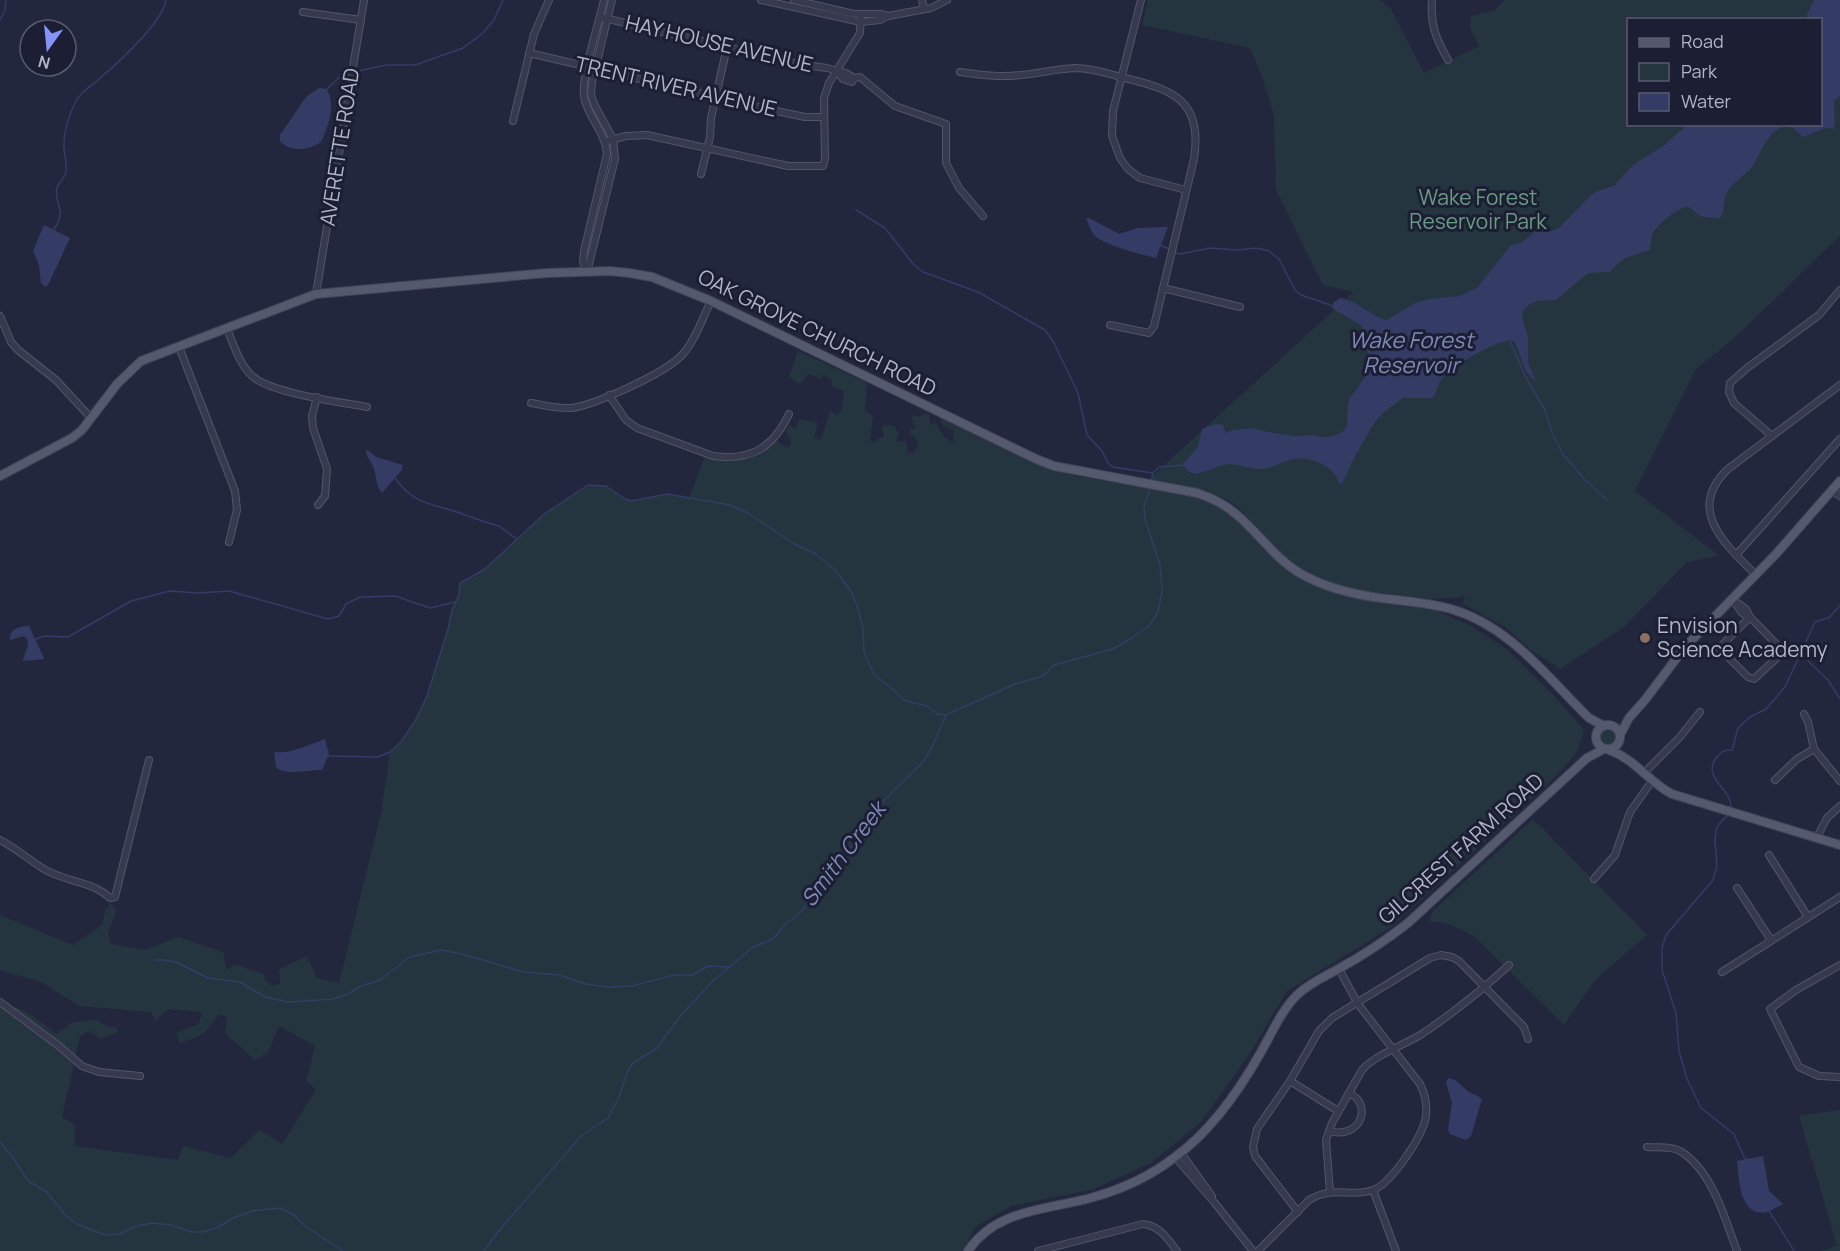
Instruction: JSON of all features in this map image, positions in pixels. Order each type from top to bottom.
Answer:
[{"type":"main road","name":"OAK GROVE CHURCH ROAD","points":[[0,476],[72,438],[117,384],[141,361],[316,294],[547,273],[610,271],[646,276],[711,301],[1036,459],[1063,468],[1197,493],[1216,500],[1238,515],[1271,552],[1293,569],[1327,586],[1363,595],[1443,607],[1481,621],[1512,641],[1590,718],[1606,725]]},
{"type":"main road","points":[[1607,749],[1616,746],[1629,718],[1685,647],[1756,575],[1840,481]]},
{"type":"main road","name":"OAK GROVE CHURCH ROAD","points":[[1590,718],[1596,737]]},
{"type":"main road","points":[[1629,718],[1599,729],[1596,737],[1598,745],[1629,758]]},
{"type":"main road","points":[[1606,725],[1616,728],[1629,758],[1652,781],[1672,794],[1840,845]]},
{"type":"main road","name":"GILCREST FARM ROAD","points":[[1587,758],[1596,737]]},
{"type":"main road","name":"GILCREST FARM ROAD","points":[[968,1251],[984,1233],[1006,1218],[1117,1189],[1178,1155],[1210,1125],[1229,1101],[1261,1053],[1284,1012],[1299,993],[1383,942],[1408,923],[1587,758],[1607,749]]},
{"type":"street","name":"AVERETTE ROAD","points":[[316,294],[364,0]]},
{"type":"street","points":[[513,121],[537,26],[549,0]]},
{"type":"street","points":[[599,209],[607,161],[606,141],[588,109],[583,88],[604,0]]},
{"type":"street","points":[[587,272],[583,262],[584,250],[615,159],[613,139],[591,95],[612,0]]},
{"type":"street","points":[[762,0],[861,22],[924,9],[947,0]]},
{"type":"street","points":[[794,0],[861,14],[888,16]]},
{"type":"street","points":[[922,0],[924,9]]},
{"type":"street","points":[[1141,0],[1111,124],[1114,147],[1128,168],[1140,178],[1186,190]]},
{"type":"street","points":[[1432,0],[1433,29],[1437,42],[1448,60]]},
{"type":"street","points":[[303,12],[361,20]]},
{"type":"street","points":[[606,141],[647,135],[788,166],[823,166],[825,159],[823,117],[826,90],[856,42],[860,33],[861,14]]},
{"type":"street","name":"HAY HOUSE AVENUE","points":[[600,17],[837,71],[843,79],[850,82],[860,77],[896,106],[946,124],[946,163],[959,188],[983,216]]},
{"type":"street","points":[[702,174],[710,137],[711,118],[727,47]]},
{"type":"street","name":"TRENT RIVER AVENUE","points":[[529,53],[805,117],[823,117]]},
{"type":"street","points":[[960,72],[1003,76],[1075,68],[1092,70],[1163,88],[1179,98],[1190,112],[1195,123],[1197,144],[1154,326],[1149,333],[1110,325]]},
{"type":"street","points":[[1163,288],[1240,307]]},
{"type":"street","points":[[1772,436],[1734,403],[1729,392],[1730,384],[1736,376],[1819,315],[1840,290]]},
{"type":"street","points":[[531,403],[562,408],[574,407],[609,395],[662,370],[682,354],[692,341],[711,301]]},
{"type":"street","points":[[0,316],[11,342],[18,350],[56,380],[91,418]]},
{"type":"street","points":[[227,329],[250,375],[265,384],[367,407]]},
{"type":"street","points":[[179,347],[235,490],[237,510],[229,542]]},
{"type":"street","points":[[1756,575],[1720,537],[1714,527],[1710,510],[1712,496],[1722,475],[1840,385]]},
{"type":"street","points":[[609,395],[626,420],[637,428],[724,458],[747,455],[762,449],[777,435],[789,414]]},
{"type":"street","points":[[317,396],[312,416],[313,428],[327,469],[325,495],[318,505]]},
{"type":"street","points":[[1736,555],[1840,439]]},
{"type":"street","points":[[1832,490],[1840,496]]},
{"type":"street","points":[[1732,599],[1742,613],[1750,617],[1778,645],[1781,651],[1779,657],[1754,679],[1748,677],[1719,648],[1750,617]]},
{"type":"street","points":[[1644,773],[1679,738],[1700,712]]},
{"type":"street","points":[[1804,714],[1814,749],[1840,781]]},
{"type":"street","points":[[1775,780],[1797,759],[1814,749]]},
{"type":"street","points":[[0,840],[45,870],[105,892],[110,898],[115,897],[149,760]]},
{"type":"street","points":[[1594,879],[1615,855],[1630,812],[1652,781]]},
{"type":"street","points":[[1817,837],[1827,818],[1840,806]]},
{"type":"street","points":[[1769,855],[1808,917]]},
{"type":"street","points":[[1737,888],[1771,940]]},
{"type":"street","points":[[1722,972],[1840,897]]},
{"type":"street","points":[[1298,1212],[1259,1161],[1252,1147],[1257,1129],[1290,1081],[1319,1031],[1332,1018],[1430,958],[1441,955],[1459,961],[1524,1027],[1528,1039]]},
{"type":"street","points":[[1840,964],[1796,990],[1770,1009],[1799,1067],[1819,1076],[1840,1077]]},
{"type":"street","points":[[1330,1191],[1326,1140],[1338,1111],[1367,1065],[1450,1016],[1509,965]]},
{"type":"street","points":[[1257,1251],[1309,1200],[1330,1191],[1373,1190],[1391,1179],[1422,1129],[1426,1114],[1426,1100],[1420,1084],[1358,1004],[1339,969]]},
{"type":"street","points":[[0,1002],[82,1066],[99,1072],[140,1076]]},
{"type":"street","points":[[1290,1081],[1338,1111]]},
{"type":"street","points":[[1329,1131],[1347,1133],[1354,1128],[1360,1118],[1361,1105],[1358,1099],[1349,1093]]},
{"type":"street","points":[[1647,1147],[1679,1151],[1706,1177],[1714,1191],[1737,1251]]},
{"type":"street","points":[[1178,1155],[1253,1251]]},
{"type":"street","points":[[1373,1190],[1396,1251]]},
{"type":"street","points":[[1038,1251],[1074,1246],[1143,1224],[1161,1231],[1177,1251]]},
{"type":"green space","name":"Wake Forest Reservoir Park","points":[[1148,0],[1380,0],[1391,9],[1424,73],[1479,46],[1471,30],[1470,16],[1494,11],[1505,0],[1840,0],[1840,236],[1731,341],[1696,369],[1635,491],[1719,556],[1687,562],[1624,627],[1560,669],[1531,650],[1505,627],[1463,604],[1465,596],[1421,599],[1396,597],[1325,580],[1286,558],[1237,506],[1227,500],[1208,492],[1156,483],[1157,481],[1149,479],[1354,292],[1323,285],[1276,190],[1274,116],[1263,79],[1250,48],[1142,25]]},
{"type":"green space","points":[[798,351],[867,383],[865,411],[873,416],[870,441],[875,442],[884,436],[882,429],[884,425],[894,426],[899,433],[896,442],[906,441],[908,452],[914,453],[918,444],[915,437],[909,435],[910,429],[915,429],[911,418],[914,415],[919,417],[926,413],[929,415],[930,423],[933,425],[935,422],[943,436],[953,443],[954,431],[941,424],[940,415],[1026,458],[1070,475],[1188,495],[1209,501],[1228,512],[1295,572],[1381,601],[1434,609],[1473,627],[1509,651],[1584,730],[1578,751],[1557,775],[1390,928],[1287,991],[1251,1052],[1201,1122],[1151,1163],[1094,1189],[1011,1206],[975,1227],[963,1251],[0,1251],[0,1002],[26,1011],[57,1034],[73,1022],[97,1020],[108,1027],[116,1027],[118,1032],[101,1039],[89,1031],[80,1036],[62,1117],[75,1125],[75,1146],[178,1160],[183,1146],[230,1158],[260,1130],[282,1144],[316,1090],[306,1081],[315,1046],[279,1026],[268,1052],[255,1060],[225,1033],[227,1018],[220,1014],[203,1034],[180,1044],[176,1033],[199,1024],[202,1012],[168,1009],[155,1021],[151,1012],[79,1006],[41,982],[0,970],[0,915],[73,945],[102,925],[105,912],[111,903],[116,911],[108,932],[110,944],[145,950],[178,937],[223,952],[226,968],[229,969],[234,964],[264,974],[265,980],[272,986],[280,984],[279,969],[307,956],[317,978],[339,983],[381,813],[390,752],[401,742],[423,705],[452,610],[459,595],[460,583],[485,569],[543,515],[588,485],[606,486],[632,501],[667,494],[689,498],[706,454],[747,455],[774,439],[787,448],[791,441],[786,431],[789,425],[795,429],[800,419],[818,423],[814,438],[821,440],[830,410],[837,416],[842,410],[844,391],[832,386],[832,380],[823,374],[821,379],[808,374],[800,384],[789,377]]},
{"type":"green space","points":[[1608,728],[1614,731],[1617,737],[1614,743],[1608,746],[1602,743],[1599,737],[1602,731]]},
{"type":"green space","points":[[1533,819],[1647,935],[1595,980],[1564,1025],[1474,936],[1449,924],[1428,921],[1434,910]]},
{"type":"green space","points":[[1840,1110],[1840,1251],[1820,1251],[1837,1246],[1799,1116]]},
{"type":"water","name":"Wake Forest Reservoir","points":[[1814,0],[1840,0],[1840,96],[1834,100],[1835,125],[1833,129],[1825,128],[1803,137],[1792,128],[1778,129],[1767,140],[1751,168],[1728,190],[1720,218],[1702,216],[1689,207],[1680,209],[1654,231],[1650,250],[1624,259],[1610,272],[1588,273],[1556,300],[1536,301],[1530,304],[1522,312],[1528,337],[1528,363],[1536,381],[1524,367],[1514,341],[1498,343],[1477,353],[1443,377],[1432,398],[1403,398],[1384,412],[1375,422],[1356,454],[1342,484],[1328,468],[1307,459],[1290,460],[1264,469],[1228,464],[1201,473],[1191,473],[1186,470],[1183,464],[1198,447],[1202,429],[1216,424],[1223,425],[1225,433],[1254,428],[1295,436],[1330,437],[1343,432],[1347,425],[1350,398],[1371,369],[1371,358],[1364,344],[1362,326],[1332,308],[1333,303],[1340,298],[1387,320],[1415,303],[1459,296],[1478,287],[1510,246],[1522,242],[1535,232],[1549,232],[1559,228],[1592,194],[1614,186],[1633,165],[1663,146],[1686,126],[1822,126],[1822,18],[1805,18]]},
{"type":"water","points":[[319,88],[326,89],[331,102],[329,123],[321,142],[300,149],[284,145],[280,141],[280,135],[306,97]]},
{"type":"water","points":[[1086,218],[1119,234],[1137,228],[1168,227],[1156,258],[1100,239],[1092,232]]},
{"type":"water","points":[[44,225],[70,238],[45,287],[41,283],[39,265],[33,251]]},
{"type":"water","points":[[366,450],[376,457],[403,465],[402,470],[382,493],[378,487]]},
{"type":"water","points":[[29,626],[44,659],[23,661],[28,644],[27,638],[24,636],[10,640],[13,631]]},
{"type":"water","points":[[325,739],[329,754],[322,770],[291,772],[276,767],[274,752],[293,750]]},
{"type":"water","points":[[1449,1078],[1482,1099],[1471,1136],[1466,1140],[1450,1134],[1448,1130],[1452,1103],[1446,1082]]},
{"type":"water","points":[[1763,1156],[1769,1191],[1783,1204],[1767,1212],[1758,1212],[1751,1209],[1742,1195],[1737,1161]]},
{"type":"waterway","points":[[0,20],[5,11],[6,0]]},
{"type":"waterway","points":[[53,231],[60,217],[57,188],[66,172],[64,149],[66,130],[76,101],[148,31],[157,20],[166,0]]},
{"type":"waterway","points":[[358,71],[387,65],[415,65],[463,48],[483,33],[494,20],[503,0]]},
{"type":"waterway","points":[[326,90],[344,73]]},
{"type":"waterway","points":[[856,210],[885,228],[914,265],[923,272],[978,292],[1045,330],[1054,343],[1078,393],[1087,435],[1113,467],[1152,473]]},
{"type":"waterway","points":[[1160,245],[1169,249]]},
{"type":"waterway","points":[[1173,252],[1180,254],[1210,248],[1237,250],[1256,248],[1269,251],[1279,259],[1295,290],[1301,295],[1333,306]]},
{"type":"waterway","points":[[1509,339],[1527,380],[1545,410],[1552,433],[1563,454],[1585,480],[1607,500]]},
{"type":"waterway","name":"Smith Creek","points":[[1151,481],[1153,473],[1159,467],[1185,465]]},
{"type":"waterway","points":[[395,478],[409,493],[424,502],[499,526],[516,538]]},
{"type":"waterway","points":[[328,756],[378,757],[390,752],[401,742],[417,718],[427,696],[452,610],[459,595],[460,583],[485,569],[543,515],[588,485],[606,486],[632,501],[667,494],[730,505],[748,513],[796,545],[816,554],[836,571],[852,593],[863,628],[864,653],[874,674],[906,701],[927,706],[937,714],[945,715]]},
{"type":"waterway","name":"Smith Creek","points":[[484,1251],[581,1136],[608,1118],[633,1063],[657,1048],[681,1015],[713,981],[753,947],[776,936],[785,924],[797,916],[819,892],[876,808],[923,762],[946,715],[1015,684],[1043,676],[1054,665],[1113,649],[1149,626],[1158,612],[1162,591],[1160,565],[1145,519],[1144,506],[1150,488]]},
{"type":"waterway","points":[[36,639],[45,636],[68,637],[131,601],[170,591],[197,593],[229,591],[328,619],[339,616],[346,604],[360,597],[395,596],[430,608],[455,602]]},
{"type":"waterway","points":[[1731,810],[1731,803],[1715,778],[1712,765],[1723,751],[1732,750],[1738,728],[1750,717],[1766,709],[1785,687],[1815,622],[1830,617],[1840,605]]},
{"type":"waterway","points":[[1804,652],[1809,662],[1828,680],[1840,699]]},
{"type":"waterway","points":[[1729,814],[1716,830],[1717,866],[1713,880],[1666,935],[1662,948],[1662,970],[1676,1013],[1679,1051],[1687,1079],[1701,1108],[1734,1134],[1745,1159],[1750,1160]]},
{"type":"waterway","points":[[155,960],[178,963],[208,978],[240,982],[265,997],[288,1002],[333,999],[348,994],[359,987],[380,980],[410,957],[441,950],[524,972],[559,975],[586,984],[608,987],[632,986],[674,975],[693,975],[708,966],[729,967]]},
{"type":"waterway","points":[[0,1142],[28,1181],[46,1191],[67,1217],[77,1224],[105,1235],[120,1234],[136,1226],[153,1223],[171,1225],[192,1232],[202,1232],[217,1228],[233,1218],[252,1211],[280,1208],[294,1215],[304,1225],[343,1251]]},
{"type":"waterway","points":[[1768,1209],[1794,1251]]},
{"type":"place","name":"Envision Science Academy","points":[[1645,638]]}]
